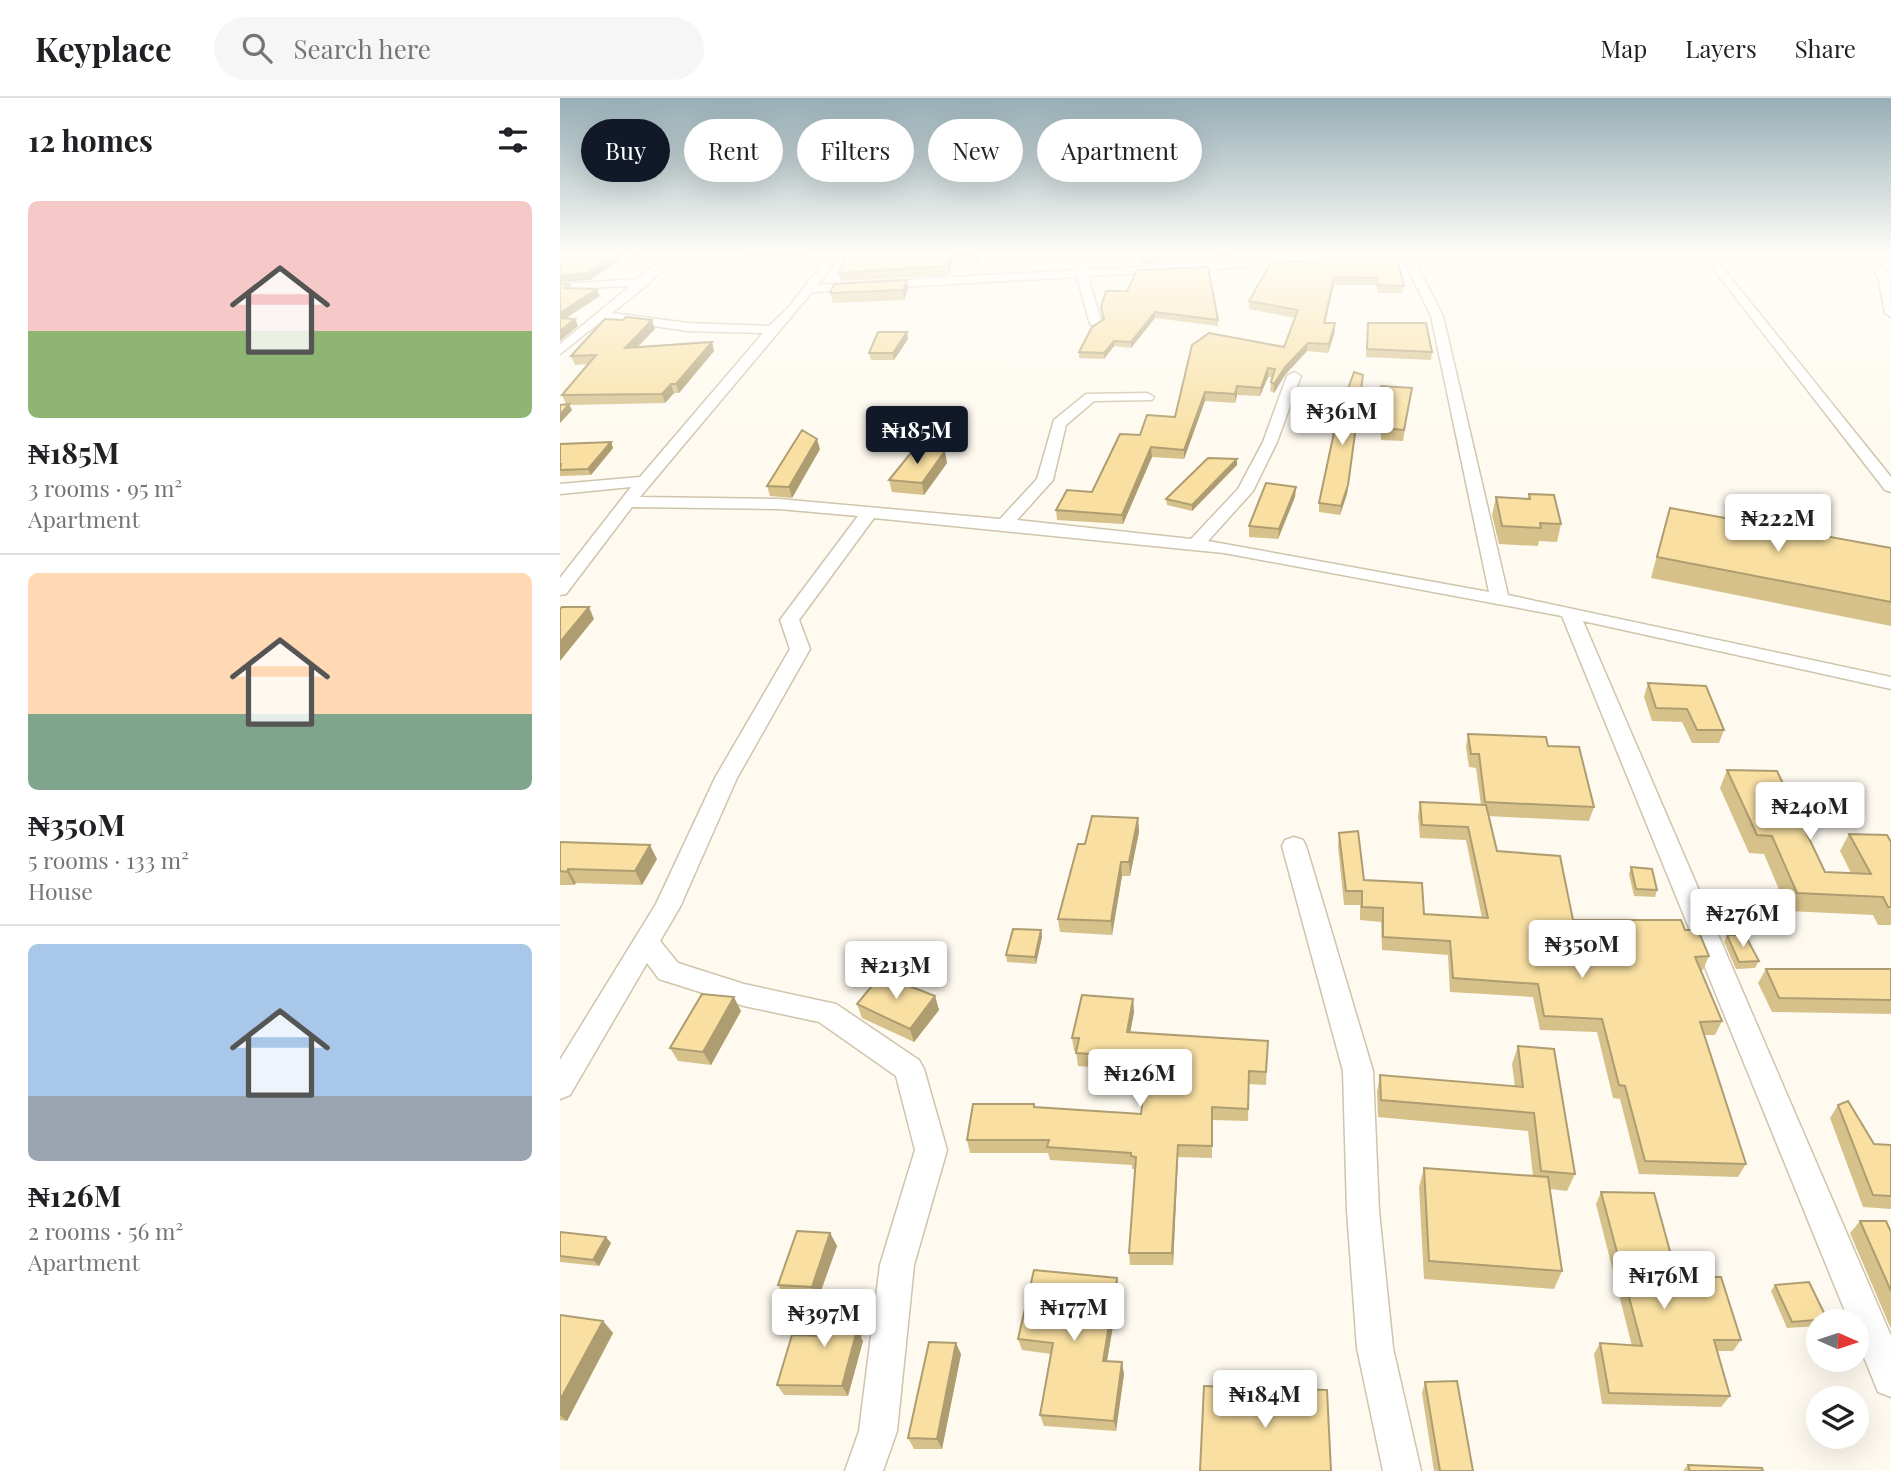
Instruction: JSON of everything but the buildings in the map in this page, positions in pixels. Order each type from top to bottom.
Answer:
[{"type":"street","points":[[560,350],[601,316]]},
{"type":"street","points":[[610,316],[688,327],[772,330]]},
{"type":"street","points":[[560,590],[627,502],[786,316]]},
{"type":"street","points":[[1094,316],[1096,324]]},
{"type":"street","points":[[1437,316],[1500,599]]},
{"type":"street","points":[[1756,316],[1891,487]]},
{"type":"street","points":[[1195,545],[1245,491],[1270,442],[1294,376]]},
{"type":"street","points":[[1005,524],[1045,480],[1059,424],[1091,397],[1147,397]]},
{"type":"street","points":[[560,489],[645,481]]},
{"type":"street","points":[[627,502],[779,504],[1005,524],[1195,545],[1570,612],[1891,683]]},
{"type":"street","points":[[560,1086],[667,907],[726,778],[800,649],[789,620],[870,512]]},
{"type":"street","points":[[1570,612],[1891,1379]]},
{"type":"street","points":[[1294,846],[1358,1071],[1363,1211],[1375,1348],[1402,1471]]},
{"type":"street","points":[[646,942],[669,971],[744,995],[826,1012],[909,1069],[931,1150],[897,1265],[878,1431],[864,1471]]}]
